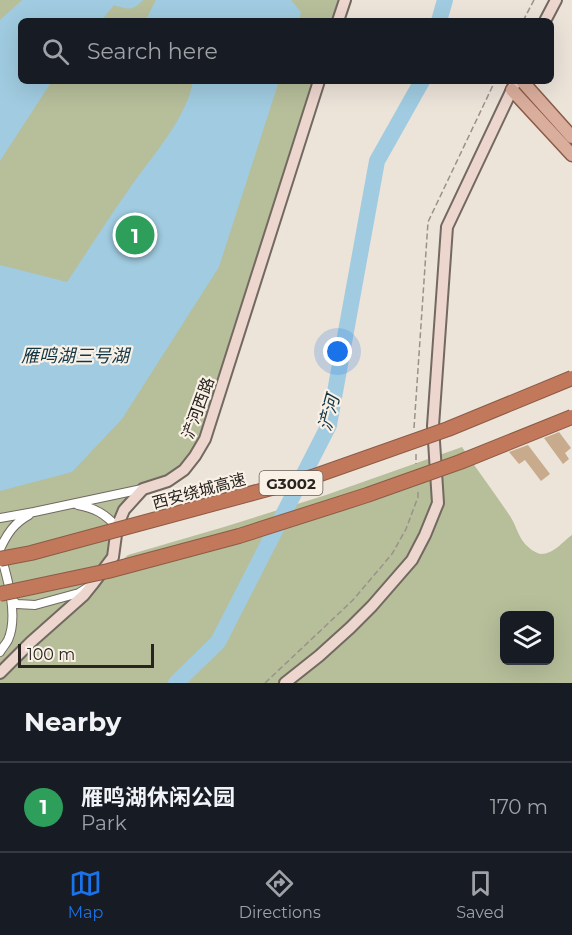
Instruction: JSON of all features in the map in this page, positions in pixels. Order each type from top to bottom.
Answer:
[{"type":"highway","name":"西安绕城高速","points":[[0,559],[31,553],[312,477],[448,429],[572,378]]},
{"type":"highway","name":"G3002","points":[[5,596],[108,571],[249,532],[367,495],[460,462],[572,417]]},
{"type":"main road","points":[[525,84],[572,137]]},
{"type":"main road","points":[[514,85],[572,155]]},
{"type":"street","points":[[339,18],[345,0]]},
{"type":"street","points":[[547,18],[556,0]]},
{"type":"street","name":"浐河西路","points":[[0,673],[92,585],[113,557],[117,526],[124,510],[143,489],[168,481],[184,470],[205,439],[318,84]]},
{"type":"street","points":[[285,683],[350,628],[412,560],[438,503],[433,426],[447,227],[514,85]]},
{"type":"street","points":[[0,518],[143,489]]},
{"type":"street","points":[[73,504],[92,508],[117,526]]},
{"type":"street","points":[[0,652],[8,640],[13,608],[5,596],[0,551],[8,532],[19,520],[34,512]]},
{"type":"street","points":[[5,596],[17,604],[35,606],[79,592],[92,585]]},
{"type":"path","points":[[525,18],[534,0]]},
{"type":"path","points":[[414,424],[414,435]]},
{"type":"path","points":[[416,456],[416,466]]},
{"type":"path","points":[[265,683],[353,600],[392,554],[406,529],[418,497],[418,487]]},
{"type":"green space","points":[[0,0],[345,0],[339,18],[18,18],[18,84],[318,84],[205,439],[184,470],[143,489],[124,510],[113,557],[0,678]]},
{"type":"green space","points":[[462,447],[530,549],[541,554],[546,553],[554,550],[572,535],[572,683],[0,683],[0,679],[128,555],[326,495]]},
{"type":"water","points":[[22,0],[143,0],[130,8],[114,5],[103,18],[18,18],[18,84],[50,84],[0,161],[0,20]]},
{"type":"water","points":[[156,0],[291,0],[301,12],[300,18],[147,18]]},
{"type":"water","name":"雁鸣湖三号湖","points":[[192,84],[278,84],[219,267],[122,419],[72,472],[0,491],[0,265],[67,282],[119,203],[166,139],[189,96]]},
{"type":"building","points":[[559,432],[571,448],[565,453],[569,459],[563,464],[544,438]]},
{"type":"building","points":[[528,445],[550,474],[541,481],[525,460],[519,464],[509,452]]},
{"type":"waterway","name":"浐河","points":[[440,18],[445,0]]},
{"type":"waterway","name":"浐河","points":[[176,683],[218,642],[329,425],[377,161],[420,84]]},
{"type":"place","name":"雁鸣湖休闲公园","points":[[135,235]]}]
